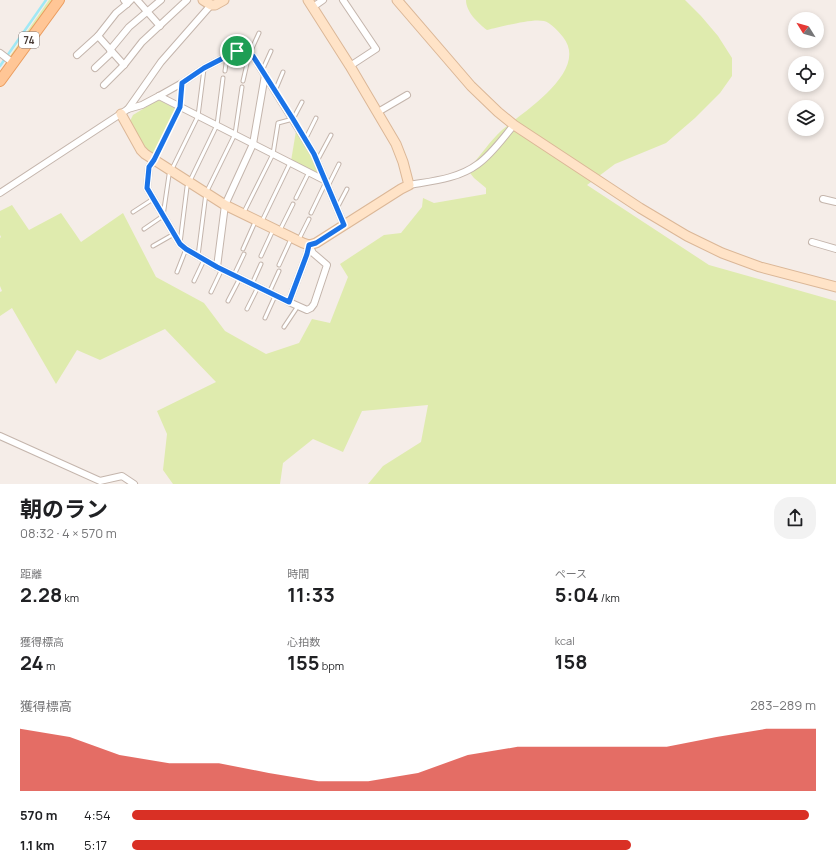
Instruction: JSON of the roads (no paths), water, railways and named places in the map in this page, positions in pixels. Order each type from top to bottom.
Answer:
[{"type":"main road","name":"74","points":[[0,81],[11,61],[59,0]]},
{"type":"street","points":[[137,0],[160,26]]},
{"type":"street","points":[[95,68],[111,51],[129,27],[161,0]]},
{"type":"street","points":[[104,85],[124,65],[142,42],[187,0]]},
{"type":"street","points":[[125,111],[207,3],[215,5],[224,0]]},
{"type":"street","points":[[324,0],[310,4],[350,66],[396,144],[409,184]]},
{"type":"street","points":[[343,0],[376,49],[350,66]]},
{"type":"street","points":[[397,0],[471,86],[498,112],[514,125],[640,208],[687,236],[722,253],[760,267],[836,287]]},
{"type":"street","points":[[77,55],[98,36],[127,1]]},
{"type":"street","points":[[98,36],[124,65]]},
{"type":"street","points":[[0,193],[125,111],[142,105],[159,96],[204,68],[237,51],[253,56],[293,119],[317,162],[344,225]]},
{"type":"street","points":[[1,53],[11,61]]},
{"type":"street","points":[[219,268],[225,205],[254,144],[263,72]]},
{"type":"street","points":[[378,112],[407,94]]},
{"type":"street","points":[[159,96],[308,172],[326,183]]},
{"type":"street","points":[[125,111],[141,150],[154,160],[225,205],[309,245],[313,252],[327,265],[311,308],[307,310],[237,277],[201,258],[180,244],[147,188],[149,167],[154,160]]},
{"type":"street","points":[[309,245],[316,243],[409,184],[450,177],[478,164],[493,150],[514,125]]},
{"type":"street","points":[[824,199],[836,202]]},
{"type":"street","points":[[812,242],[836,249]]},
{"type":"street","points":[[289,302],[309,245]]},
{"type":"street","points":[[0,436],[99,483],[122,476],[134,484]]},
{"type":"lane","points":[[243,81],[249,55],[259,33]]},
{"type":"lane","points":[[263,72],[271,50]]},
{"type":"lane","points":[[225,71],[227,56]]},
{"type":"lane","points":[[144,230],[163,216],[169,175],[198,116],[204,68]]},
{"type":"lane","points":[[275,91],[283,72]]},
{"type":"lane","points":[[180,244],[189,182],[217,125],[223,78]]},
{"type":"lane","points":[[154,160],[180,107],[182,83]]},
{"type":"lane","points":[[194,281],[201,258],[206,193],[235,134],[242,87]]},
{"type":"lane","points":[[243,214],[273,154],[278,123],[293,119],[302,102]]},
{"type":"lane","points":[[305,140],[316,118]]},
{"type":"lane","points":[[317,162],[331,135]]},
{"type":"lane","points":[[243,249],[290,163]]},
{"type":"lane","points":[[311,213],[326,183],[339,164]]},
{"type":"lane","points":[[296,198],[308,172]]},
{"type":"lane","points":[[337,208],[347,189]]},
{"type":"lane","points":[[133,212],[154,199]]},
{"type":"lane","points":[[261,256],[293,204]]},
{"type":"lane","points":[[279,266],[309,219]]},
{"type":"lane","points":[[154,246],[174,234]]},
{"type":"lane","points":[[177,272],[186,249]]},
{"type":"lane","points":[[228,301],[244,254]]},
{"type":"lane","points":[[247,309],[261,264]]},
{"type":"lane","points":[[211,292],[219,268]]},
{"type":"lane","points":[[265,318],[279,271]]},
{"type":"lane","points":[[284,327],[298,306]]},
{"type":"waterway","points":[[0,66],[46,0]]}]
